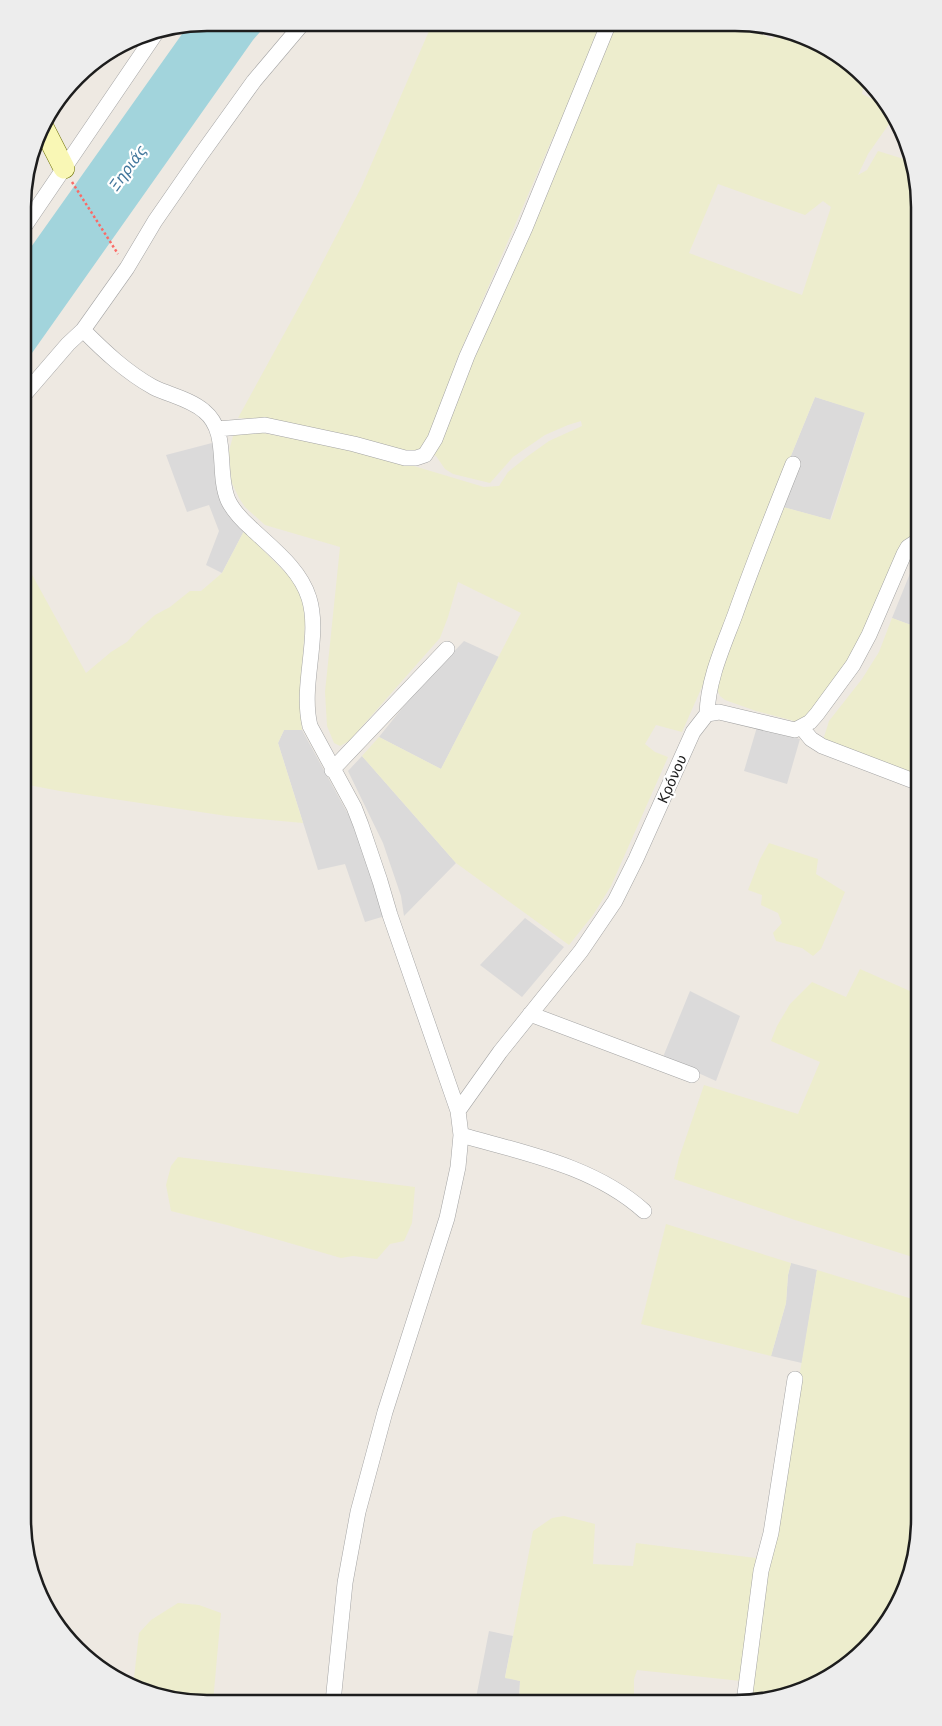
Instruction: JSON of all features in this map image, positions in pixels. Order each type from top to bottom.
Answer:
[{"type":"street","points":[[217,429],[265,425],[354,444],[405,458],[416,458],[425,455],[435,439],[468,356],[525,228],[605,31]]},
{"type":"street","points":[[31,387],[68,344],[83,330],[127,268],[155,221],[206,148],[254,81],[296,32]]},
{"type":"street","points":[[31,217],[150,41]]},
{"type":"street","points":[[47,135],[64,168]]},
{"type":"street","points":[[83,330],[129,372],[153,387],[204,410],[213,420],[220,440],[222,477],[229,502],[243,521],[286,562],[302,582],[309,599],[312,620],[306,694],[307,713],[314,736],[354,807],[370,847],[390,915],[458,1111],[461,1135],[458,1167],[447,1218],[385,1412],[358,1512],[345,1583],[334,1695]]},
{"type":"street","points":[[793,464],[755,559],[714,672],[708,696],[707,714],[725,712],[795,730],[802,728],[817,714],[853,665],[869,635],[904,554],[911,546]]},
{"type":"street","points":[[332,770],[447,648]]},
{"type":"street","name":"Κρόνου","points":[[458,1111],[530,1014],[581,951],[615,901],[693,732],[707,714]]},
{"type":"street","points":[[802,728],[811,739],[822,746],[911,780]]},
{"type":"street","points":[[530,1014],[692,1075]]},
{"type":"street","points":[[461,1135],[549,1161],[597,1178],[622,1193],[644,1211]]},
{"type":"street","points":[[745,1694],[761,1571],[771,1533],[794,1379]]},
{"type":"path","points":[[64,168],[127,268]]},
{"type":"shaded area","points":[[815,397],[865,412],[830,520],[783,507],[772,502]]},
{"type":"shaded area","points":[[212,443],[244,531],[222,573],[206,565],[219,531],[209,505],[187,512],[166,455]]},
{"type":"shaded area","points":[[911,572],[911,625],[892,618]]},
{"type":"shaded area","points":[[464,641],[499,657],[441,769],[379,737],[415,692]]},
{"type":"shaded area","points":[[757,727],[800,739],[787,784],[744,771]]},
{"type":"shaded area","points":[[284,730],[302,730],[360,836],[385,916],[365,922],[345,864],[318,870],[278,743]]},
{"type":"shaded area","points":[[362,756],[456,863],[404,916],[401,896],[383,843],[348,771]]},
{"type":"shaded area","points":[[525,918],[564,947],[522,997],[480,965]]},
{"type":"shaded area","points":[[690,991],[740,1016],[716,1081],[663,1057]]},
{"type":"shaded area","points":[[791,1263],[817,1270],[802,1363],[771,1356],[786,1303]]},
{"type":"shaded area","points":[[489,1631],[513,1636],[505,1677],[520,1681],[519,1695],[477,1695]]},
{"type":"green space","points":[[735,31],[759,33],[773,39],[774,36],[780,37],[813,49],[851,75],[863,87],[862,94],[874,100],[889,123],[868,154],[858,175],[867,170],[878,151],[904,159],[909,184],[911,207],[911,553],[869,631],[817,710],[798,722],[756,711],[725,700],[720,696],[716,687],[720,670],[783,507],[831,520],[865,413],[815,397],[772,502],[709,671],[682,732],[656,725],[645,744],[655,752],[668,757],[611,886],[593,915],[569,945],[456,863],[362,756],[379,737],[441,769],[521,613],[458,582],[440,638],[349,741],[340,746],[334,743],[327,726],[325,692],[340,547],[265,525],[245,507],[239,498],[231,481],[229,451],[233,436],[244,432],[257,432],[367,452],[484,487],[499,486],[508,472],[528,456],[549,441],[582,426],[581,421],[545,435],[513,457],[490,483],[453,474],[445,469],[436,456],[422,451],[413,452],[260,419],[238,418],[361,188],[429,32]],"holes":[[[553,137],[565,142],[468,369],[455,364]],[[718,184],[805,215],[823,201],[831,207],[802,295],[689,253]]]},
{"type":"green space","points":[[244,531],[290,577],[300,592],[305,622],[300,705],[302,730],[284,730],[278,743],[303,823],[227,816],[31,786],[31,573],[86,673],[111,652],[127,642],[155,615],[170,607],[190,591],[201,591],[222,573]]},
{"type":"green space","points":[[892,618],[911,625],[911,775],[827,743],[824,737],[829,721],[862,679],[879,652]]},
{"type":"green space","points":[[769,843],[818,859],[816,874],[845,892],[821,949],[813,956],[802,948],[776,941],[773,933],[782,923],[778,913],[761,905],[762,895],[748,890],[760,859]]},
{"type":"green space","points":[[860,969],[910,991],[910,1256],[674,1179],[679,1158],[704,1085],[798,1114],[820,1062],[771,1041],[777,1026],[790,1004],[812,982],[846,997]]},
{"type":"green space","points":[[178,1157],[415,1187],[412,1223],[404,1241],[390,1244],[377,1259],[353,1256],[341,1258],[171,1211],[166,1185],[171,1166]]},
{"type":"green space","points":[[666,1224],[791,1263],[786,1303],[771,1356],[641,1324]]},
{"type":"green space","points":[[817,1270],[910,1298],[909,1542],[905,1564],[893,1597],[867,1635],[851,1651],[813,1677],[780,1689],[746,1694]]},
{"type":"green space","points":[[564,1516],[595,1524],[593,1564],[633,1566],[636,1543],[756,1558],[741,1681],[637,1670],[634,1679],[634,1695],[519,1695],[520,1681],[505,1678],[533,1531],[552,1518]]},
{"type":"green space","points":[[178,1603],[199,1605],[221,1613],[214,1695],[162,1689],[134,1679],[139,1633],[151,1620]]},
{"type":"water","name":"Ξηριάς","points":[[260,32],[31,354],[31,247],[183,33]]}]
